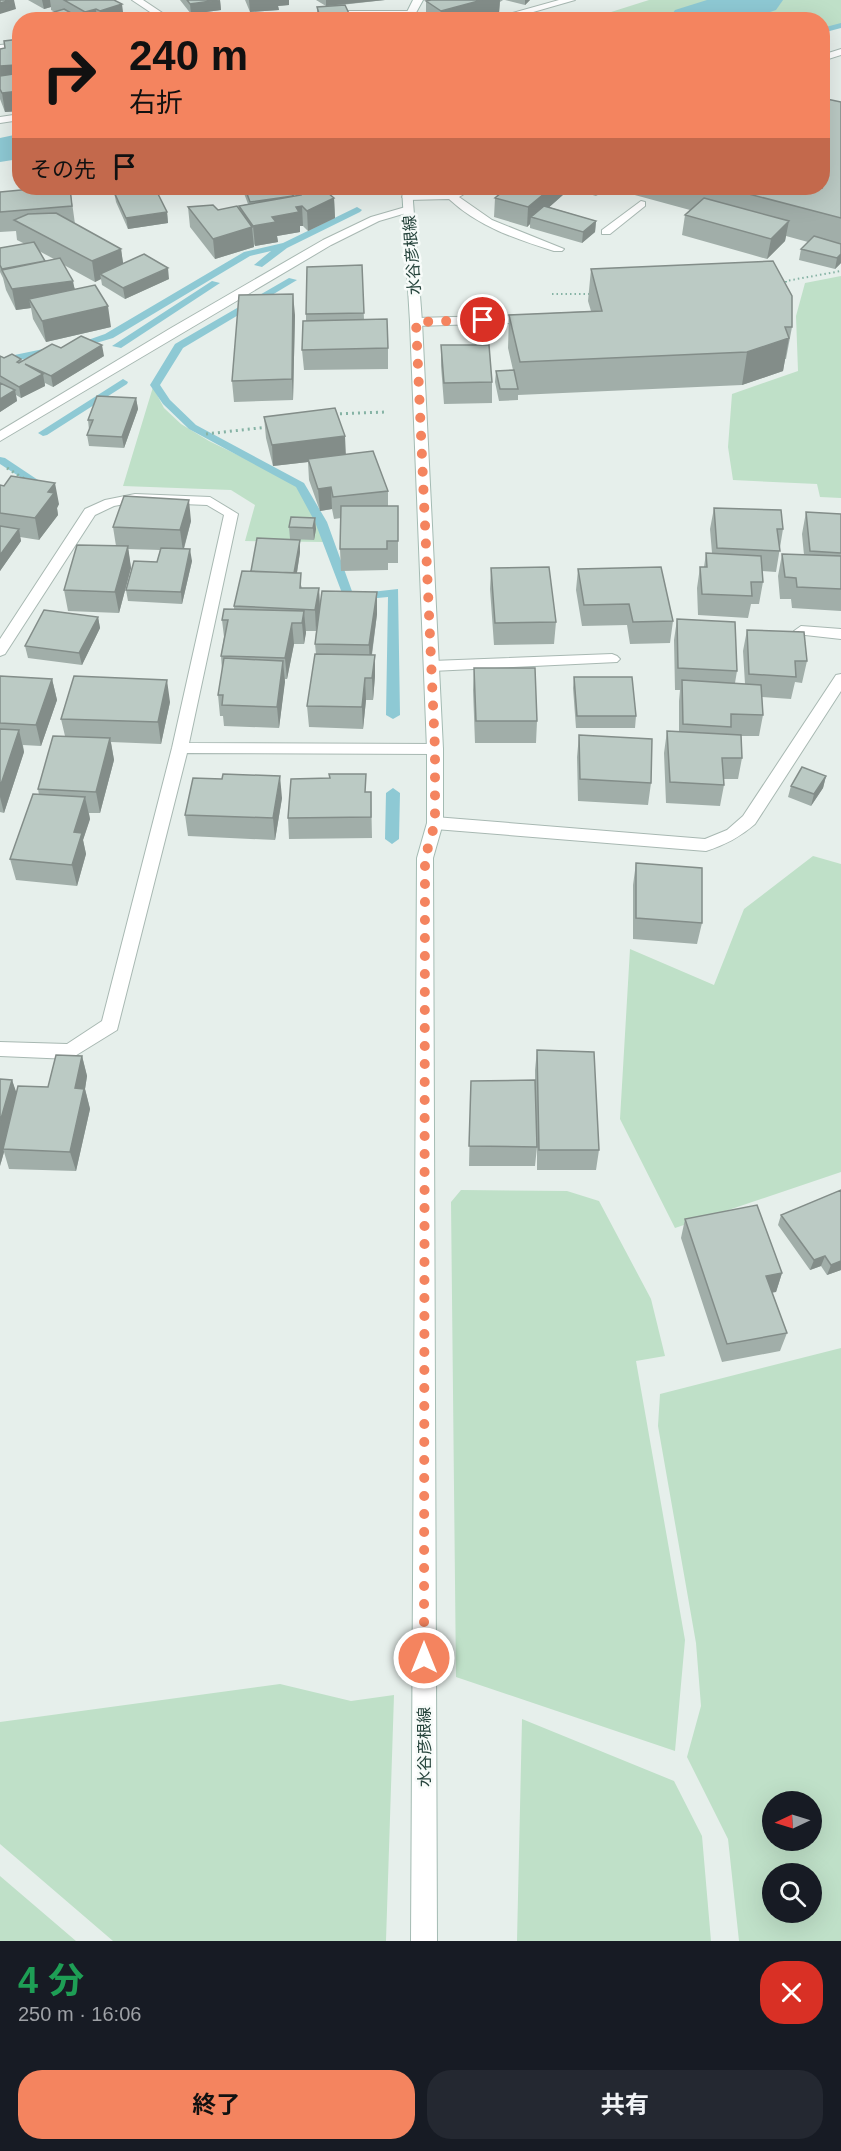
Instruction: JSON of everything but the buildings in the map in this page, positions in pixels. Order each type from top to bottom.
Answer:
[{"type":"street","points":[[137,0],[156,12]]},
{"type":"street","points":[[523,12],[570,0]]},
{"type":"street","points":[[305,6],[307,12]]},
{"type":"street","points":[[0,437],[236,294],[365,222],[388,213],[408,198],[452,196],[464,209],[504,230],[558,249]]},
{"type":"street","name":"水谷彦根線","points":[[408,198],[416,322],[435,749],[435,823],[425,858],[424,1941]]},
{"type":"street","points":[[606,232],[641,204]]},
{"type":"street","points":[[416,322],[549,318]]},
{"type":"street","points":[[0,651],[90,512],[110,503],[135,498],[210,501],[231,514],[180,748],[110,1025],[70,1052],[0,1048]]},
{"type":"street","points":[[801,631],[841,634]]},
{"type":"street","points":[[432,666],[612,659]]},
{"type":"street","points":[[435,823],[706,844],[733,834],[749,820],[841,679]]},
{"type":"street","points":[[180,748],[435,749]]},
{"type":"path","points":[[786,288],[786,281],[841,271]]},
{"type":"path","points":[[545,294],[603,294]]},
{"type":"path","points":[[328,415],[420,411]]},
{"type":"path","points":[[206,434],[238,432],[275,425]]},
{"type":"path","points":[[0,463],[28,481]]},
{"type":"green space","points":[[649,0],[841,0],[841,25],[830,28],[830,12],[611,12]]},
{"type":"green space","points":[[841,276],[841,498],[820,497],[817,484],[733,480],[728,447],[732,394],[798,371],[796,316],[805,283]]},
{"type":"green space","points":[[153,387],[164,408],[181,424],[209,441],[295,483],[307,501],[324,542],[245,541],[255,505],[231,490],[123,486]]},
{"type":"green space","points":[[813,856],[841,864],[841,1172],[675,1228],[620,1119],[630,949],[714,985],[744,909]]},
{"type":"green space","points":[[461,1190],[567,1191],[599,1201],[651,1299],[665,1356],[636,1361],[685,1640],[675,1751],[456,1677],[451,1202]]},
{"type":"green space","points":[[841,1348],[841,1941],[739,1941],[728,1839],[687,1757],[701,1706],[696,1643],[658,1426],[660,1394]]},
{"type":"green space","points":[[280,1684],[351,1701],[394,1695],[386,1941],[113,1941],[0,1844],[0,1722]]},
{"type":"green space","points":[[522,1719],[674,1781],[702,1836],[711,1941],[517,1941]]},
{"type":"green space","points":[[0,1876],[76,1941],[0,1941]]},
{"type":"water","points":[[12,135],[12,160],[0,162],[0,138]]},
{"type":"waterway","points":[[719,12],[759,0]]},
{"type":"waterway","points":[[830,28],[841,25]]},
{"type":"waterway","points":[[76,346],[109,336],[247,254],[286,245],[357,210]]},
{"type":"waterway","points":[[259,265],[283,247]]},
{"type":"waterway","points":[[292,280],[179,346],[155,385],[166,402],[192,427],[291,478],[300,485],[314,507],[328,538],[349,598],[394,592],[393,715]]},
{"type":"waterway","points":[[117,346],[215,283]]},
{"type":"waterway","points":[[0,361],[53,350]]},
{"type":"waterway","points":[[43,433],[123,382]]},
{"type":"waterway","points":[[1,460],[38,484]]},
{"type":"waterway","points":[[392,839],[393,793]]},
{"type":"route","points":[[424,1658],[425,858],[435,823],[435,749],[416,322],[483,320]]}]
